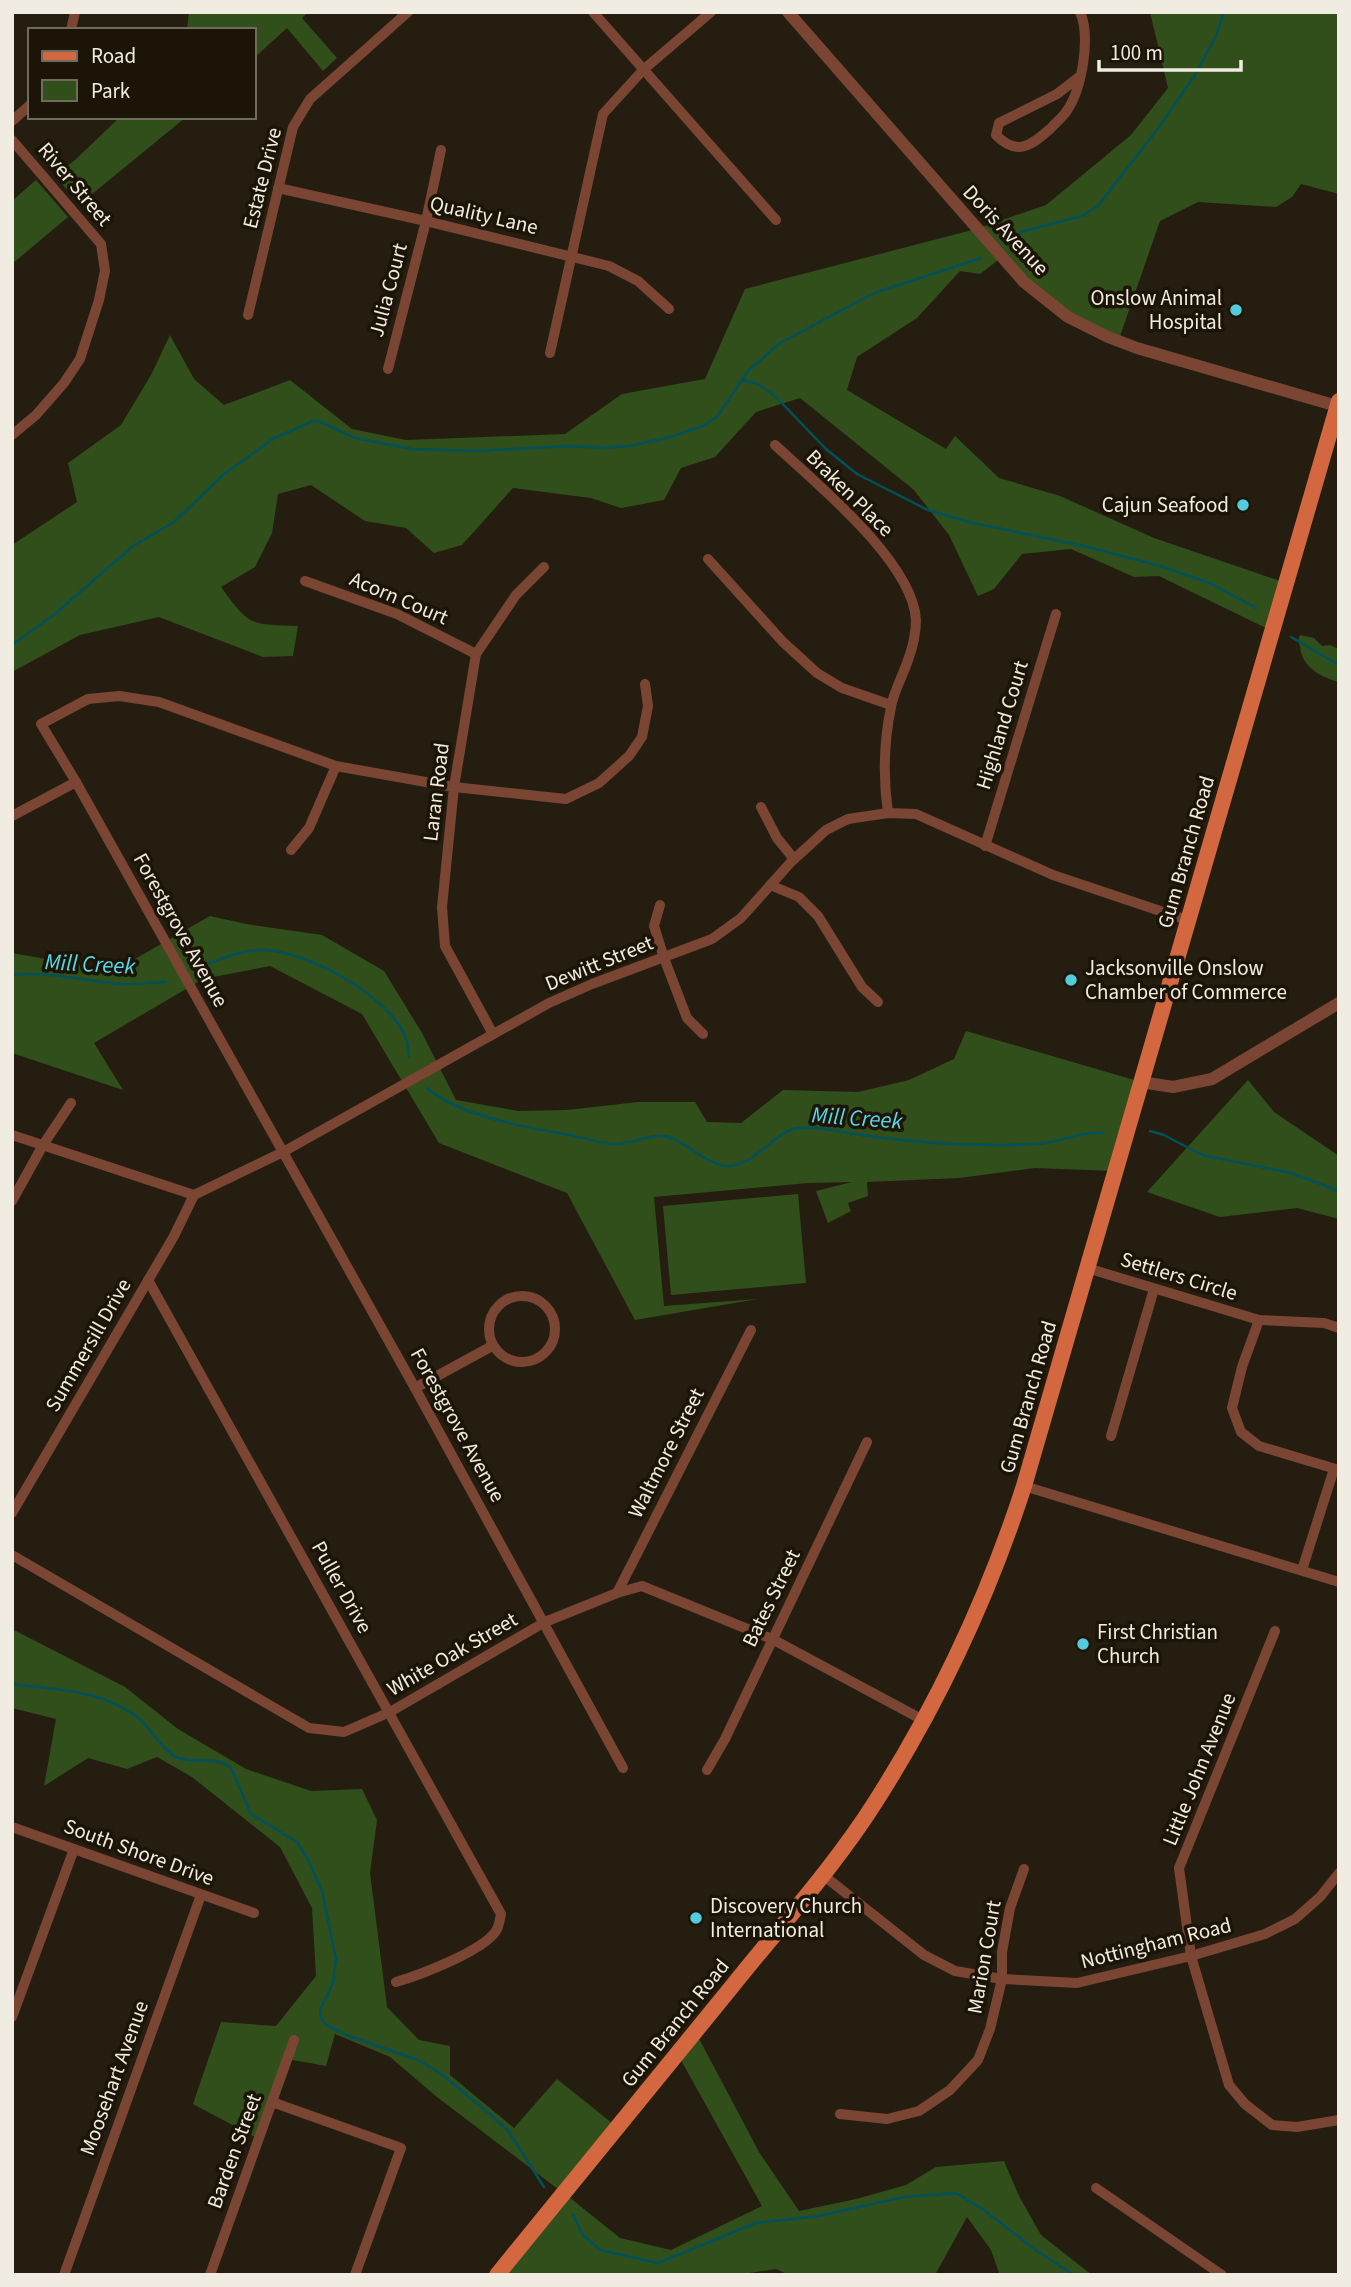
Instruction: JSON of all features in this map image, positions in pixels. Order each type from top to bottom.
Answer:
[{"type":"main road","name":"Gum Branch Road","points":[[496,2275],[823,1875],[876,1802],[966,1639],[1001,1556],[1024,1486],[1338,405]]},
{"type":"street","name":"Estate Drive","points":[[248,315],[293,127],[310,99],[408,12]]},
{"type":"street","points":[[593,12],[776,220]]},
{"type":"street","points":[[550,354],[603,114],[643,70],[711,12]]},
{"type":"street","name":"Doris Avenue","points":[[788,12],[1012,270],[1068,317],[1118,342],[1338,405]]},
{"type":"street","points":[[1079,77],[1057,94],[999,123],[996,135],[1006,145],[1018,147],[1032,144],[1066,113],[1079,77],[1084,48],[1084,23],[1080,12]]},
{"type":"street","points":[[12,121],[28,107]]},
{"type":"street","name":"River Street","points":[[12,140],[101,244],[105,271],[99,300],[80,359],[64,383],[36,415],[12,435]]},
{"type":"street","name":"Julia Court","points":[[388,369],[426,221],[441,150]]},
{"type":"street","name":"Quality Lane","points":[[278,188],[609,265],[639,281],[669,309]]},
{"type":"street","name":"Braken Place","points":[[775,445],[853,516],[906,585],[916,620],[910,655],[891,705],[885,788],[888,813]]},
{"type":"street","points":[[708,559],[783,642],[817,673],[842,688],[891,705]]},
{"type":"street","name":"Laran Road","points":[[493,1034],[445,946],[442,907],[454,788],[476,654],[516,595],[544,566]]},
{"type":"street","name":"Acorn Court","points":[[305,581],[397,614],[476,654]]},
{"type":"street","name":"Highland Court","points":[[985,846],[1056,614]]},
{"type":"street","name":"Forestgrove Avenue","points":[[624,1768],[415,1388],[41,724],[88,699],[119,696],[159,702],[336,766],[454,788],[566,799],[599,783],[629,756],[642,737],[648,706],[645,684]]},
{"type":"street","points":[[291,850],[309,828],[336,766]]},
{"type":"street","points":[[12,816],[76,782]]},
{"type":"street","points":[[761,807],[777,838],[794,859]]},
{"type":"street","name":"Dewitt Street","points":[[194,1195],[283,1152],[560,998],[712,939],[741,918],[794,859],[826,830],[848,819],[888,813],[916,814],[1053,875],[1187,920]]},
{"type":"street","points":[[770,885],[799,897],[818,916],[862,987],[878,1002]]},
{"type":"street","points":[[660,905],[654,926],[664,958],[687,1018],[703,1034]]},
{"type":"street","points":[[1141,1083],[1172,1087],[1212,1079],[1339,1003]]},
{"type":"street","points":[[12,1202],[43,1145],[71,1103]]},
{"type":"street","points":[[12,1135],[194,1195]]},
{"type":"street","name":"Summersill Drive","points":[[12,1513],[174,1236],[194,1195]]},
{"type":"street","name":"Settlers Circle","points":[[1087,1268],[1259,1320],[1324,1323],[1339,1328]]},
{"type":"street","name":"Puller Drive","points":[[148,1280],[501,1914],[496,1931],[484,1942],[428,1972],[396,1982]]},
{"type":"street","points":[[1111,1436],[1154,1289]]},
{"type":"street","points":[[517,1296],[530,1296],[544,1304],[552,1315],[555,1330],[553,1340],[545,1353],[526,1362],[513,1362],[492,1346],[488,1331],[489,1319],[499,1304],[517,1296]]},
{"type":"street","name":"Settlers Circle","points":[[1259,1320],[1242,1367],[1232,1408],[1241,1432],[1259,1446],[1336,1470]]},
{"type":"street","name":"Waltmore Street","points":[[617,1593],[751,1330]]},
{"type":"street","points":[[415,1388],[492,1346]]},
{"type":"street","name":"Bates Street","points":[[707,1770],[725,1739],[867,1442]]},
{"type":"street","points":[[1302,1570],[1336,1470]]},
{"type":"street","points":[[1024,1486],[1339,1582]]},
{"type":"street","name":"White Oak Street","points":[[12,1555],[309,1728],[344,1732],[390,1712],[545,1622],[617,1593],[642,1586],[772,1639],[923,1720]]},
{"type":"street","name":"Little John Avenue","points":[[1275,1632],[1179,1868],[1191,1956],[1229,2085],[1245,2104],[1272,2125],[1297,2127],[1339,2120]]},
{"type":"street","name":"South Shore Drive","points":[[12,1827],[254,1913]]},
{"type":"street","points":[[12,2017],[74,1850]]},
{"type":"street","name":"Marion Court","points":[[840,2114],[887,2119],[919,2111],[950,2090],[978,2060],[990,2029],[1002,1979],[1002,1952],[1008,1919],[1024,1869]]},
{"type":"street","name":"Nottingham Road","points":[[823,1875],[924,1955],[955,1971],[1002,1979],[1077,1983],[1191,1956],[1265,1934],[1295,1919],[1320,1897],[1339,1873]]},
{"type":"street","name":"Moosehart Avenue","points":[[65,2275],[201,1895]]},
{"type":"street","name":"Barden Street","points":[[210,2275],[294,2040]]},
{"type":"street","points":[[272,2102],[401,2148],[355,2275]]},
{"type":"street","points":[[1096,2188],[1222,2275]]},
{"type":"green space","points":[[189,12],[308,12],[302,18],[337,58],[323,71],[287,28],[256,56],[256,28],[187,28]]},
{"type":"green space","points":[[1150,12],[1339,12],[1339,194],[1301,184],[1292,197],[1276,207],[1198,202],[1160,221],[1118,342],[1068,317],[1001,258],[980,274],[960,271],[917,318],[857,357],[847,390],[946,449],[955,436],[999,478],[1060,496],[1154,538],[1286,583],[1272,631],[1159,576],[1134,577],[1071,549],[1022,554],[994,589],[978,596],[949,535],[914,490],[800,398],[756,412],[715,457],[681,468],[664,500],[621,508],[591,498],[513,488],[462,545],[434,553],[406,528],[365,521],[311,485],[278,494],[272,533],[255,567],[221,587],[239,610],[252,621],[298,626],[293,656],[263,657],[159,617],[80,635],[12,672],[12,545],[77,502],[68,463],[121,425],[151,375],[170,335],[194,379],[224,405],[290,380],[352,429],[406,440],[565,434],[622,394],[705,379],[745,289],[976,229],[1046,205],[1131,135],[1168,88]]},
{"type":"green space","points":[[118,119],[184,119],[80,204],[54,175],[74,161]]},
{"type":"green space","points":[[36,180],[68,217],[12,264],[12,201]]},
{"type":"green space","points":[[1300,635],[1314,638],[1322,646],[1330,645],[1339,649],[1339,682],[1311,668],[1303,658],[1298,641]]},
{"type":"green space","points":[[210,916],[322,935],[384,971],[422,1033],[456,1100],[518,1111],[567,1110],[638,1102],[695,1102],[707,1122],[741,1123],[783,1090],[858,1092],[909,1080],[954,1059],[966,1031],[1141,1082],[1115,1171],[1035,1168],[959,1178],[867,1182],[868,1196],[848,1203],[851,1211],[828,1223],[816,1191],[852,1182],[808,1183],[654,1197],[664,1306],[758,1299],[635,1320],[567,1193],[439,1143],[362,1014],[270,966],[203,979],[94,1043],[123,1090],[12,1053],[12,953],[114,971]]},
{"type":"green space","points":[[1248,1080],[1274,1112],[1339,1156],[1339,1219],[1297,1208],[1220,1217],[1147,1192]]},
{"type":"green space","points":[[798,1194],[806,1283],[671,1295],[663,1206]]},
{"type":"green space","points":[[12,1629],[125,1687],[178,1729],[246,1769],[311,1791],[362,1789],[377,1820],[370,1873],[387,2007],[419,2040],[450,2046],[450,2075],[514,2128],[557,2079],[617,2127],[564,2193],[620,2238],[671,2250],[762,2206],[677,2053],[695,2031],[759,2152],[799,2211],[906,2185],[936,2167],[1004,2161],[1019,2196],[1041,2235],[1092,2275],[1002,2275],[991,2250],[967,2217],[935,2275],[789,2275],[776,2269],[737,2275],[496,2275],[563,2193],[437,2097],[390,2057],[335,2034],[326,2066],[287,2059],[259,2139],[193,2104],[221,2022],[276,2026],[316,1976],[312,1908],[280,1847],[192,1777],[157,1757],[127,1769],[88,1758],[44,1786],[56,1719],[12,1708]]},
{"type":"waterway","points":[[1003,241],[1024,231],[1082,216],[1098,206],[1195,75],[1216,36],[1224,12]]},
{"type":"waterway","points":[[12,645],[55,614],[133,546],[174,522],[223,475],[273,439],[313,421],[355,438],[412,449],[475,451],[570,446],[603,448],[667,438],[703,426],[717,417],[748,371],[780,343],[874,293],[981,258]]},
{"type":"waterway","points":[[742,380],[758,384],[775,396],[826,449],[857,474],[928,510],[1160,566],[1210,583],[1256,608]]},
{"type":"waterway","points":[[1291,637],[1339,665]]},
{"type":"waterway","name":"Mill Creek","points":[[198,967],[253,950],[279,952],[321,966],[363,991],[396,1020],[405,1036],[409,1057]]},
{"type":"waterway","name":"Mill Creek","points":[[12,975],[53,975],[122,984],[166,982]]},
{"type":"waterway","name":"Mill Creek","points":[[427,1088],[455,1105],[492,1118],[600,1142],[619,1144],[655,1136],[669,1137],[722,1166],[748,1160],[786,1132],[801,1128],[948,1144],[993,1145],[1044,1143],[1103,1133]]},
{"type":"waterway","name":"Mill Creek","points":[[1150,1131],[1164,1135],[1202,1155],[1291,1173],[1339,1191]]},
{"type":"waterway","points":[[12,1684],[77,1692],[108,1701],[137,1717],[173,1755],[186,1760],[217,1762],[231,1768],[251,1814],[297,1842],[322,1891],[336,1959],[333,1983],[320,2010],[326,2025],[349,2036],[418,2060],[440,2073],[509,2132],[544,2187]]},
{"type":"waterway","points":[[573,2214],[582,2234],[600,2250],[658,2263],[756,2223],[818,2216],[904,2197],[956,2193],[1074,2275]]},
{"type":"place","name":"Onslow Animal Hospital","points":[[1236,310]]},
{"type":"place","name":"Cajun Seafood","points":[[1243,505]]},
{"type":"place","name":"Jacksonville Onslow Chamber of Commerce","points":[[1071,980]]},
{"type":"place","name":"First Christian Church","points":[[1083,1644]]},
{"type":"place","name":"Discovery Church International","points":[[696,1918]]}]
